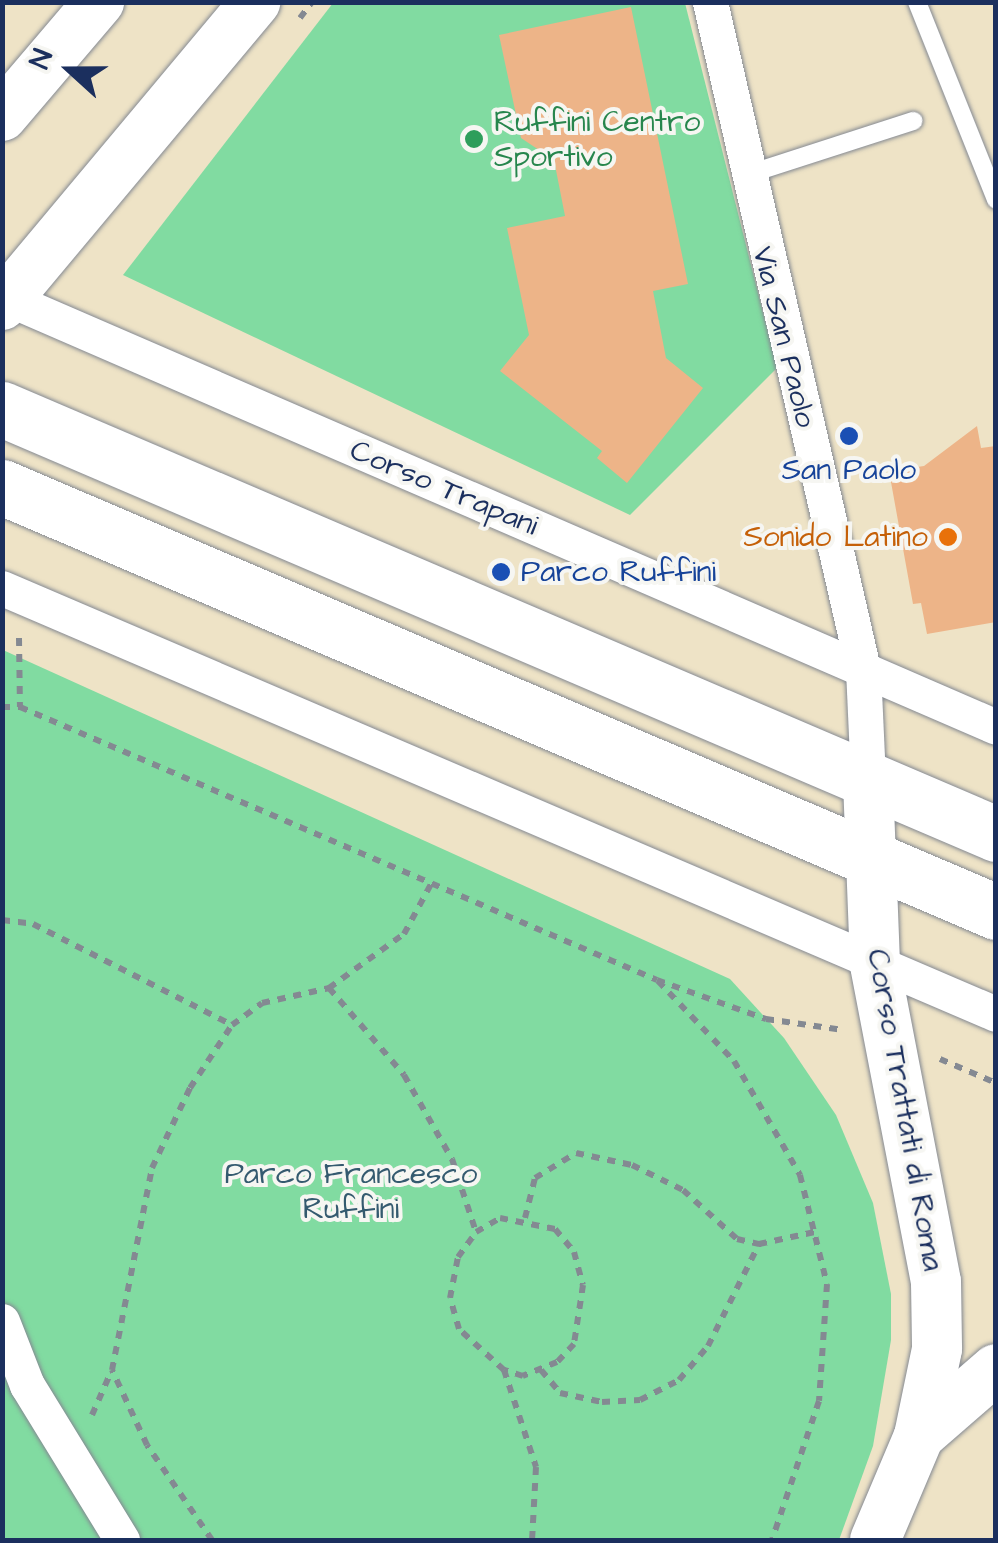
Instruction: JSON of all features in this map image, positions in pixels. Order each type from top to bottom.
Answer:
[{"type":"main road","points":[[2,409],[996,834]]},
{"type":"main road","points":[[2,486],[996,912]]},
{"type":"street","points":[[2,116],[99,2]]},
{"type":"street","points":[[4,300],[255,2]]},
{"type":"street","name":"Via San Paolo","points":[[710,2],[745,175],[863,669]]},
{"type":"street","name":"Corso Trapani","points":[[4,300],[996,726]]},
{"type":"street","points":[[2,588],[996,1014]]},
{"type":"street","name":"Corso Trattati di Roma","points":[[863,669],[875,965],[936,1282],[937,1350],[919,1436],[875,1540]]},
{"type":"street","points":[[2,1321],[28,1385],[122,1540]]},
{"type":"street","points":[[919,1436],[996,1369]]},
{"type":"lane","points":[[917,2],[996,200]]},
{"type":"lane","points":[[745,175],[913,122]]},
{"type":"path","points":[[2,707],[20,707],[657,980],[766,1019],[891,1038],[996,1083]]},
{"type":"path","points":[[212,1540],[147,1445],[112,1370],[152,1168],[190,1088],[232,1024],[262,1003],[329,988],[404,934],[432,884]]},
{"type":"path","points":[[2,920],[33,924],[232,1024]]},
{"type":"path","points":[[657,980],[734,1061],[800,1175],[828,1284],[819,1401],[772,1540]]},
{"type":"path","points":[[329,988],[404,1075],[452,1160],[476,1232]]},
{"type":"path","points":[[525,1218],[536,1178],[576,1153],[632,1165],[683,1190],[736,1238],[759,1244],[815,1232]]},
{"type":"path","points":[[500,1218],[525,1218],[555,1228],[574,1252],[584,1285],[574,1344],[541,1370],[523,1376],[504,1370],[459,1329],[450,1298],[458,1256],[476,1232],[500,1218]]},
{"type":"path","points":[[541,1370],[560,1394],[602,1402],[640,1400],[679,1380],[708,1346],[759,1244]]},
{"type":"path","points":[[504,1370],[536,1467],[532,1540]]},
{"type":"green space","name":"Ruffini Centro Sportivo","points":[[333,3],[685,3],[777,368],[630,515],[123,275]]},
{"type":"green space","name":"Parco Francesco Ruffini","points":[[3,650],[730,979],[784,1038],[836,1115],[873,1203],[891,1294],[891,1340],[873,1446],[839,1540],[3,1540]]},
{"type":"building","points":[[631,7],[688,284],[653,291],[666,358],[703,388],[627,483],[597,458],[602,451],[500,371],[529,335],[507,228],[565,216],[554,160],[521,138],[499,35]]},
{"type":"building","name":"Sonido Latino","points":[[977,426],[981,448],[996,446],[996,622],[927,634],[921,603],[913,604],[889,471],[924,466]]},
{"type":"place","name":"Ruffini Centro Sportivo","points":[[474,139]]},
{"type":"place","name":"San Paolo","points":[[849,436]]},
{"type":"place","name":"Sonido Latino","points":[[948,537]]},
{"type":"place","name":"Parco Ruffini","points":[[501,572]]}]
